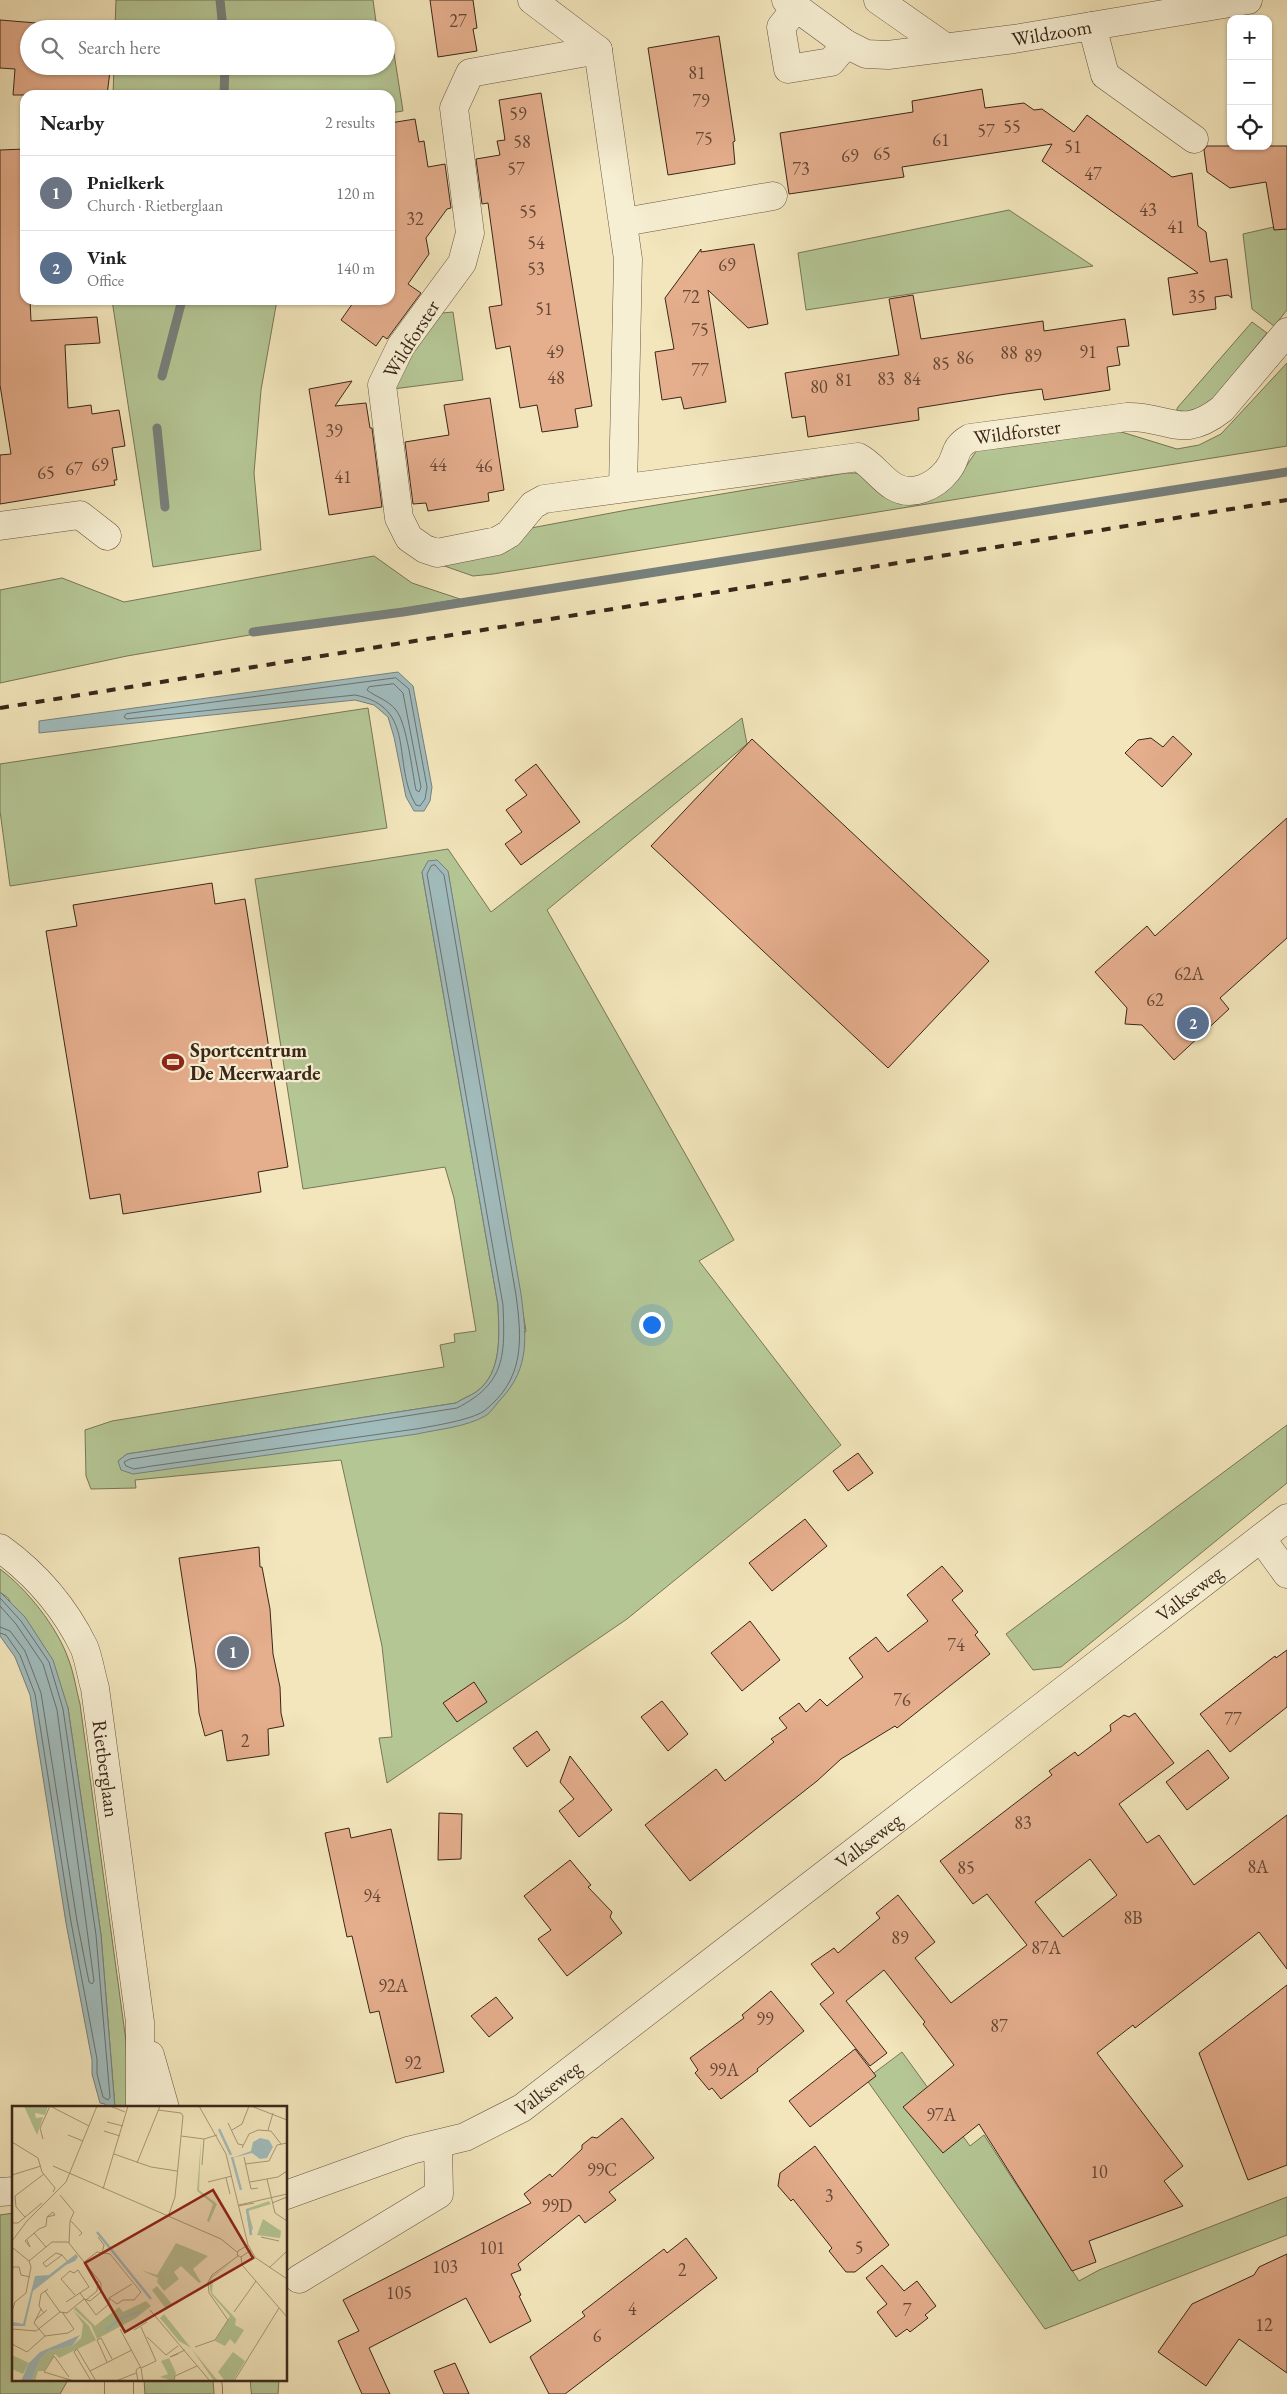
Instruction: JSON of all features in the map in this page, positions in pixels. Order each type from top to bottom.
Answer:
[{"type":"street","points":[[532,0],[598,50],[628,259],[623,488]]},
{"type":"street","points":[[878,0],[944,48]]},
{"type":"street","name":"Wildzoom","points":[[846,44],[831,62],[788,68],[781,27],[791,4],[846,44],[866,54],[888,55],[1092,26],[1243,0]]},
{"type":"street","points":[[1092,26],[1105,75],[1194,139]]},
{"type":"street","name":"Wildforster","points":[[598,50],[470,73],[454,108],[470,233],[462,263],[401,346],[382,385],[399,518],[409,538],[425,549],[437,553],[497,541],[509,534],[533,506],[544,499],[858,457],[869,463],[893,486],[904,491],[920,490],[934,484],[949,470],[960,444],[970,438],[1140,416],[1174,426],[1198,423],[1222,409],[1287,332]]},
{"type":"street","points":[[624,222],[773,196]]},
{"type":"street","points":[[0,526],[80,515],[107,536]]},
{"type":"street","name":"Valkseweg","points":[[288,2194],[410,2150],[466,2137],[522,2108],[1287,1518]]},
{"type":"street","points":[[1261,1538],[1287,1574]]},
{"type":"street","name":"Rietberglaan","points":[[0,1548],[26,1567],[61,1606],[84,1648],[95,1688],[140,2022],[140,2106]]},
{"type":"street","name":"Rietberglaan","points":[[140,2022],[164,2106]]},
{"type":"street","points":[[299,2280],[439,2194],[438,2144]]},
{"type":"green space","points":[[116,0],[373,0],[376,20],[115,20]]},
{"type":"green space","points":[[395,60],[403,111],[395,112],[395,90],[113,90],[114,75],[395,75]]},
{"type":"green space","points":[[1009,210],[1093,266],[806,310],[798,253]]},
{"type":"green space","points":[[1287,224],[1287,310],[1274,326],[1252,309],[1243,234]]},
{"type":"green space","points":[[113,305],[276,305],[261,390],[254,473],[261,550],[153,567]]},
{"type":"green space","points":[[453,312],[463,380],[393,389],[432,314]]},
{"type":"green space","points":[[1252,322],[1267,333],[1209,404],[1181,415],[1176,411],[1178,407]]},
{"type":"green space","points":[[1287,363],[1287,446],[493,574],[473,576],[433,562],[531,528],[846,473],[862,473],[939,495],[955,483],[977,450],[1115,430],[1177,449],[1199,445],[1221,434]]},
{"type":"green space","points":[[374,556],[412,583],[460,599],[127,656],[0,683],[0,590],[62,578],[124,602]]},
{"type":"green space","points":[[368,708],[387,828],[10,886],[0,811],[0,764]]},
{"type":"green space","points":[[742,718],[747,744],[547,910],[734,1240],[699,1261],[841,1445],[627,1619],[387,1783],[379,1738],[392,1737],[382,1646],[341,1460],[135,1480],[136,1488],[91,1489],[86,1476],[85,1430],[112,1421],[444,1367],[440,1345],[455,1342],[454,1334],[476,1331],[454,1198],[445,1167],[303,1189],[255,879],[448,849],[491,912]],"holes":[[[437,860],[448,872],[526,1331],[454,1426],[118,1461],[127,1454],[456,1403],[476,1392],[485,1384],[491,1374],[495,1364],[499,1340],[498,1305],[422,872]]]},
{"type":"green space","points":[[1287,1425],[1287,1483],[1061,1667],[1033,1670],[1006,1634]]},
{"type":"green space","points":[[0,1569],[20,1587],[49,1621],[63,1646],[73,1675],[80,1704],[126,2041],[128,2106],[115,2106],[101,1935],[68,1708],[8,1598],[0,1592]]},
{"type":"green space","points":[[902,2052],[970,2146],[984,2135],[1079,2281],[1099,2270],[1287,2197],[1287,2235],[1045,2329],[866,2079]]},
{"type":"green space","points":[[12,2213],[12,2382],[67,2382],[60,2394],[0,2394],[0,2215]]},
{"type":"green space","points":[[144,2382],[213,2382],[214,2394],[145,2394]]},
{"type":"green space","points":[[246,2382],[279,2382],[278,2394],[251,2394]]},
{"type":"water","points":[[398,672],[413,686],[432,787],[430,801],[424,811],[414,811],[406,797],[388,717],[374,705],[355,700],[39,733],[39,721]]},
{"type":"water","points":[[437,860],[448,871],[521,1294],[525,1336],[524,1350],[522,1362],[511,1387],[489,1413],[478,1420],[461,1425],[417,1434],[133,1474],[121,1470],[118,1461],[127,1454],[456,1403],[476,1392],[485,1384],[491,1374],[495,1364],[499,1340],[498,1305],[422,872],[428,861]]},
{"type":"water","points":[[0,1592],[25,1617],[53,1660],[68,1708],[101,1935],[115,2106],[106,2106],[105,2104],[100,2103],[92,2074],[92,2060],[66,1923],[30,1695],[15,1657],[0,1636]]},
{"type":"building","points":[[430,0],[473,0],[477,28],[473,29],[477,51],[438,57]]},
{"type":"building","points":[[0,20],[20,22],[20,75],[110,75],[108,90],[20,90],[20,95],[13,95],[15,69],[0,68]]},
{"type":"building","points":[[719,36],[735,141],[733,142],[735,164],[668,175],[648,48]]},
{"type":"building","points":[[982,89],[985,108],[1024,103],[1034,110],[1042,109],[1074,132],[1087,115],[1172,177],[1192,173],[1198,226],[1206,232],[1210,262],[1227,259],[1232,298],[1228,295],[1215,297],[1216,309],[1173,315],[1168,278],[1198,273],[1042,161],[1052,144],[902,167],[904,177],[789,194],[780,133],[913,112],[912,101]]},
{"type":"building","points":[[541,93],[592,406],[575,409],[578,427],[542,432],[537,405],[520,408],[510,346],[496,349],[489,307],[502,305],[488,203],[482,204],[476,159],[500,155],[497,141],[505,140],[499,100]]},
{"type":"building","points":[[415,119],[419,142],[424,141],[428,167],[445,164],[451,208],[447,209],[426,238],[429,254],[408,284],[421,293],[387,339],[383,336],[376,346],[341,320],[352,305],[395,305],[395,122]]},
{"type":"building","points":[[1207,146],[1227,146],[1227,150],[1272,150],[1272,146],[1287,146],[1287,229],[1274,230],[1266,182],[1230,188],[1207,172],[1204,150]]},
{"type":"building","points":[[20,149],[20,305],[30,305],[31,321],[97,317],[100,343],[65,345],[68,408],[91,405],[92,414],[119,410],[125,446],[112,448],[117,480],[114,480],[115,485],[0,504],[0,455],[11,454],[0,385],[0,150]]},
{"type":"building","points":[[754,244],[768,324],[748,328],[708,290],[726,402],[684,409],[681,397],[662,400],[655,352],[674,349],[665,298],[701,249],[701,252]]},
{"type":"building","points":[[913,295],[921,339],[1043,321],[1044,331],[1125,319],[1129,346],[1117,347],[1120,365],[1107,367],[1110,390],[1044,400],[1042,389],[1006,394],[918,408],[919,420],[808,437],[805,416],[792,418],[785,373],[899,355],[889,299]]},
{"type":"building","points":[[352,381],[335,406],[366,403],[370,428],[372,428],[382,507],[329,515],[309,389]]},
{"type":"building","points":[[490,398],[504,490],[488,493],[489,501],[428,511],[426,503],[413,504],[405,442],[449,435],[444,405]]},
{"type":"building","points":[[1173,736],[1192,754],[1162,787],[1125,753],[1138,740],[1151,738],[1163,747]]},
{"type":"building","points":[[752,739],[989,961],[888,1068],[651,846]]},
{"type":"building","points":[[536,764],[580,822],[521,865],[505,844],[522,832],[506,810],[527,795],[515,780]]},
{"type":"building","points":[[1287,818],[1287,938],[1220,998],[1229,1009],[1174,1060],[1142,1025],[1125,1024],[1127,1008],[1095,972],[1147,926],[1155,936]]},
{"type":"building","points":[[212,883],[215,904],[245,899],[288,1167],[258,1172],[261,1192],[123,1214],[120,1194],[90,1199],[46,931],[77,926],[73,905]]},
{"type":"building","points":[[858,1453],[873,1473],[848,1491],[833,1471]]},
{"type":"building","points":[[805,1519],[827,1546],[772,1591],[749,1563]]},
{"type":"building","points":[[259,1547],[260,1567],[262,1567],[270,1609],[273,1654],[280,1687],[281,1713],[284,1726],[268,1729],[269,1755],[227,1761],[222,1730],[205,1736],[199,1713],[196,1669],[179,1558]]},
{"type":"building","points":[[942,1566],[963,1591],[952,1600],[978,1632],[975,1635],[990,1654],[897,1728],[895,1726],[841,1759],[817,1781],[690,1881],[645,1825],[716,1769],[725,1781],[774,1742],[771,1739],[787,1728],[779,1718],[799,1703],[806,1712],[820,1699],[827,1706],[863,1677],[849,1658],[876,1637],[888,1652],[928,1621],[907,1595]]},
{"type":"building","points":[[750,1621],[780,1660],[742,1691],[711,1653]]},
{"type":"building","points":[[1287,1650],[1287,1707],[1230,1752],[1200,1714],[1275,1656],[1276,1658]]},
{"type":"building","points":[[474,1682],[487,1702],[457,1722],[443,1703]]},
{"type":"building","points":[[662,1701],[688,1734],[668,1751],[641,1717]]},
{"type":"building","points":[[1135,1713],[1174,1763],[1119,1804],[1147,1843],[1159,1835],[1194,1885],[1287,1815],[1287,1969],[1259,1932],[1135,2028],[1133,2025],[1097,2053],[1183,2166],[1164,2181],[1183,2206],[1089,2241],[1096,2262],[1072,2271],[979,2124],[943,2153],[903,2107],[954,2065],[923,2024],[925,2022],[884,1970],[846,2001],[887,2053],[870,2066],[820,2004],[834,1993],[811,1964],[834,1948],[838,1953],[880,1918],[876,1913],[898,1895],[935,1942],[915,1958],[951,2003],[1027,1945],[987,1894],[973,1904],[940,1861],[1052,1775],[1049,1771],[1075,1752],[1078,1756],[1111,1731],[1110,1725],[1124,1715],[1129,1717]],"holes":[[[1090,1859],[1117,1895],[1063,1937],[1035,1902]]]},
{"type":"building","points":[[537,1731],[550,1750],[527,1767],[513,1748]]},
{"type":"building","points":[[1208,1750],[1229,1778],[1187,1810],[1166,1782]]},
{"type":"building","points":[[570,1756],[612,1810],[579,1837],[559,1811],[574,1799],[560,1782]]},
{"type":"building","points":[[439,1813],[462,1814],[461,1859],[438,1860]]},
{"type":"building","points":[[349,1828],[351,1838],[391,1829],[444,2072],[396,2083],[379,2011],[370,2013],[352,1936],[347,1937],[325,1833]]},
{"type":"building","points":[[570,1860],[591,1885],[588,1887],[612,1912],[610,1917],[622,1933],[567,1976],[538,1939],[551,1930],[524,1896]]},
{"type":"building","points":[[1287,1985],[1287,2165],[1248,2180],[1199,2053]]},
{"type":"building","points":[[771,1991],[804,2031],[757,2069],[758,2071],[721,2099],[712,2088],[709,2090],[695,2073],[698,2070],[690,2058],[744,2018],[742,2015]]},
{"type":"building","points":[[496,1997],[513,2018],[489,2037],[471,2016]]},
{"type":"building","points":[[855,2049],[876,2076],[810,2127],[789,2101]]},
{"type":"building","points":[[622,2118],[654,2158],[609,2192],[616,2200],[585,2223],[579,2215],[518,2264],[521,2270],[511,2274],[531,2321],[490,2343],[466,2298],[369,2348],[390,2394],[362,2394],[338,2341],[359,2331],[343,2300],[531,2203],[524,2194],[550,2174],[552,2177],[582,2149],[582,2145],[592,2137],[597,2138]]},
{"type":"building","points":[[815,2146],[889,2245],[855,2272],[846,2272],[829,2251],[832,2248],[793,2199],[791,2201],[778,2186],[780,2173]]},
{"type":"building","points":[[686,2238],[717,2278],[565,2394],[549,2394],[530,2357],[585,2316],[582,2312],[664,2249],[667,2253]]},
{"type":"building","points":[[1287,2254],[1287,2373],[1239,2339],[1206,2386],[1158,2352],[1192,2304],[1254,2275],[1259,2267]]},
{"type":"building","points":[[882,2265],[904,2291],[917,2281],[936,2306],[925,2315],[928,2318],[910,2332],[907,2329],[896,2337],[877,2312],[887,2304],[866,2278]]},
{"type":"building","points":[[455,2363],[469,2394],[444,2394],[434,2371]]},
{"type":"waterway","points":[[220,0],[222,20]]},
{"type":"waterway","points":[[224,90],[225,75]]},
{"type":"waterway","points":[[162,376],[181,305]]},
{"type":"waterway","points":[[157,428],[165,507]]},
{"type":"waterway","points":[[253,632],[403,612],[1287,472]]},
{"type":"railway","points":[[0,708],[1287,500]]},
{"type":"place","name":"Vink","points":[[1193,1023]]},
{"type":"place","name":"Sportcentrum De Meerwaarde","points":[[173,1062]]},
{"type":"place","name":"Pnielkerk","points":[[233,1652]]}]
